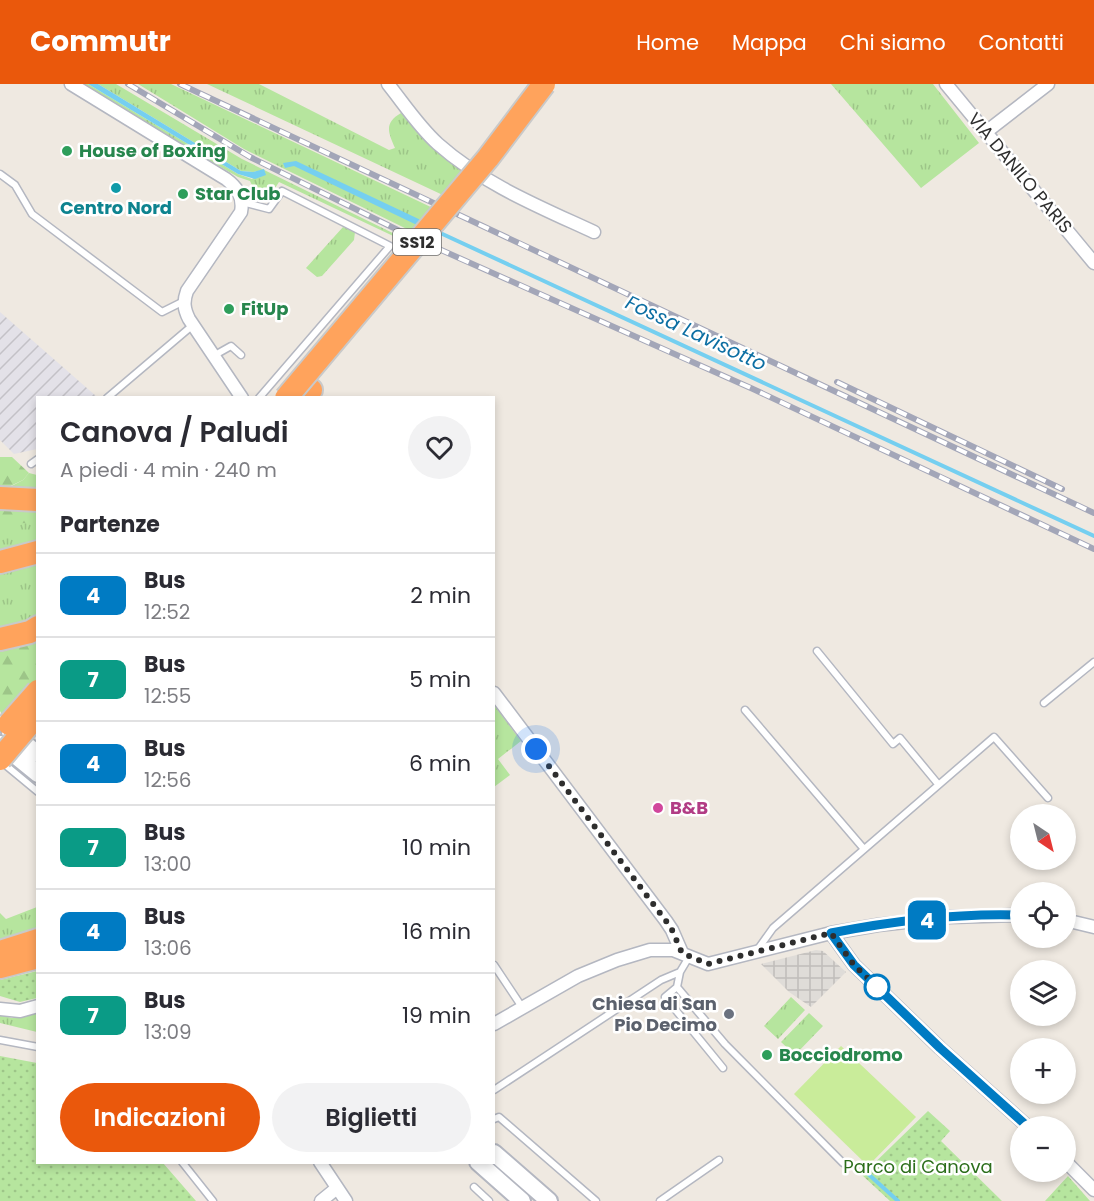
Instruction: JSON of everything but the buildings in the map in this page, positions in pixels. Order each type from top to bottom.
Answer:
[{"type":"highway","name":"SS12","points":[[297,395],[488,158],[544,84]]},
{"type":"highway","name":"SS12","points":[[297,395],[501,166],[546,108],[561,84]]},
{"type":"highway","points":[[0,498],[36,500]]},
{"type":"highway","points":[[0,562],[36,553]]},
{"type":"highway","points":[[0,639],[30,632],[36,628]]},
{"type":"highway","points":[[0,735],[36,693]]},
{"type":"highway","points":[[0,760],[36,716]]},
{"type":"highway","points":[[0,952],[36,941]]},
{"type":"highway","points":[[0,967],[36,958]]},
{"type":"main road","points":[[0,724],[36,752]]},
{"type":"main road","points":[[0,744],[36,772]]},
{"type":"main road","points":[[495,1154],[549,1201]]},
{"type":"main road","points":[[480,1164],[522,1201]]},
{"type":"street","points":[[71,84],[226,179],[237,190],[242,202],[239,217],[187,291],[184,301],[185,310],[193,325],[241,396]]},
{"type":"street","points":[[388,84],[438,144],[471,168],[497,185],[594,232]]},
{"type":"street","name":"VIA DANILO PARIS","points":[[946,84],[1094,263]]},
{"type":"street","points":[[986,132],[1048,84]]},
{"type":"street","points":[[495,694],[666,921],[685,955]]},
{"type":"street","points":[[495,1023],[578,976],[617,960],[650,950],[673,950],[708,964],[831,933],[901,922],[1010,915]]},
{"type":"street","points":[[1076,923],[1094,927]]},
{"type":"street","points":[[831,933],[854,965],[1015,1116]]},
{"type":"street","points":[[0,1009],[20,1011],[36,1007]]},
{"type":"street","points":[[321,1164],[346,1201]]},
{"type":"street","points":[[1076,1172],[1094,1190]]},
{"type":"street","points":[[321,1201],[337,1188]]},
{"type":"lane","points":[[0,174],[15,185],[32,214],[162,312],[184,301]]},
{"type":"lane","points":[[242,202],[269,209],[282,190],[390,246],[261,396]]},
{"type":"lane","points":[[109,396],[193,325]]},
{"type":"lane","points":[[215,356],[231,346],[241,355]]},
{"type":"lane","points":[[32,464],[36,461]]},
{"type":"lane","points":[[817,651],[893,744],[900,738],[938,784]]},
{"type":"lane","points":[[1044,703],[1094,662]]},
{"type":"lane","points":[[745,710],[864,849]]},
{"type":"lane","points":[[756,952],[773,928],[994,736],[1048,798]]},
{"type":"lane","points":[[0,760],[36,790]]},
{"type":"lane","points":[[685,955],[677,987],[665,997],[723,1068]]},
{"type":"lane","points":[[495,967],[522,1007]]},
{"type":"lane","points":[[495,1088],[661,980],[680,972]]},
{"type":"lane","points":[[677,987],[725,1044],[843,1163]]},
{"type":"lane","points":[[0,1040],[36,1047]]},
{"type":"lane","points":[[495,1119],[499,1117],[596,1201]]},
{"type":"lane","points":[[660,1201],[719,1160]]},
{"type":"lane","points":[[184,1164],[213,1201]]},
{"type":"lane","points":[[474,1187],[489,1201]]},
{"type":"lane","points":[[669,1195],[674,1201]]},
{"type":"shaded area","points":[[0,312],[96,396],[36,396],[36,449],[14,454],[0,440]]},
{"type":"shaded area","points":[[816,950],[823,951],[846,972],[811,1007],[789,992],[761,964]]},
{"type":"green space","points":[[77,84],[88,84],[238,174],[252,179],[264,170],[241,171],[98,84],[116,84],[242,159],[409,241],[408,243],[279,182],[266,202],[256,194],[250,181],[238,177]]},
{"type":"green space","points":[[138,84],[171,84],[435,209],[415,233],[244,149]]},
{"type":"green space","points":[[207,84],[259,84],[389,150],[395,148],[389,133],[390,124],[401,113],[469,171],[447,197]]},
{"type":"green space","points":[[831,84],[933,84],[979,143],[921,188]]},
{"type":"green space","points":[[343,227],[355,232],[354,240],[322,276],[317,277],[306,268]]},
{"type":"green space","points":[[0,457],[12,457],[29,473],[23,480],[0,491]]},
{"type":"green space","points":[[29,473],[36,475],[36,494],[0,492],[23,480]]},
{"type":"green space","points":[[0,506],[36,508],[36,547],[0,556]]},
{"type":"green space","points":[[0,506],[23,510],[32,519],[27,523],[0,524]]},
{"type":"green space","points":[[36,561],[36,622],[0,633],[0,570]]},
{"type":"green space","points":[[36,642],[36,682],[5,719],[0,711],[0,652]]},
{"type":"green space","points":[[495,706],[521,741],[498,759],[510,775],[495,786]]},
{"type":"green space","points":[[36,907],[36,933],[0,946],[0,913],[6,919]]},
{"type":"green space","points":[[36,971],[36,998],[20,1002],[0,996],[0,980]]},
{"type":"green space","points":[[791,997],[805,1010],[778,1039],[764,1026]]},
{"type":"green space","points":[[36,1012],[36,1032],[0,1023],[0,1015],[12,1018]]},
{"type":"green space","points":[[809,1013],[823,1026],[795,1055],[781,1042]]},
{"type":"green space","points":[[841,1046],[916,1117],[868,1166],[794,1094]]},
{"type":"green space","points":[[0,1056],[36,1063],[36,1164],[164,1164],[196,1201],[0,1201]]},
{"type":"green space","name":"Parco di Canova","points":[[928,1111],[950,1131],[941,1141],[1002,1201],[890,1201],[862,1175]]},
{"type":"green space","points":[[1062,1182],[1073,1182],[1090,1201],[1045,1201]]},
{"type":"water","points":[[88,84],[98,84],[241,171],[253,172],[264,169],[266,175],[255,179],[238,174]]},
{"type":"water","points":[[296,161],[425,222],[421,227],[294,166],[285,168],[283,163]]},
{"type":"waterway","name":"Fossa Lavisotto","points":[[436,231],[1094,536]]},
{"type":"waterway","points":[[866,1172],[898,1201]]},
{"type":"railway","points":[[128,84],[250,157],[412,237],[753,389],[1094,549]]},
{"type":"railway","points":[[180,84],[1094,513]]},
{"type":"railway","points":[[837,382],[1062,489]]},
{"type":"bus line","name":"4","points":[[1010,915],[950,917],[831,933],[854,965],[940,1048],[1016,1116]]},
{"type":"place","name":"House of Boxing","points":[[67,151]]},
{"type":"place","name":"Centro Nord","points":[[116,188]]},
{"type":"place","name":"Star Club","points":[[183,194]]},
{"type":"place","name":"FitUp","points":[[229,309]]},
{"type":"place","name":"B&B","points":[[658,808]]},
{"type":"place","name":"Chiesa di San Pio Decimo","points":[[729,1014]]},
{"type":"place","name":"Bocciodromo","points":[[767,1055]]},
{"type":"route","points":[[536,749],[666,921],[682,953],[708,964],[831,933],[854,965],[877,987]]}]
